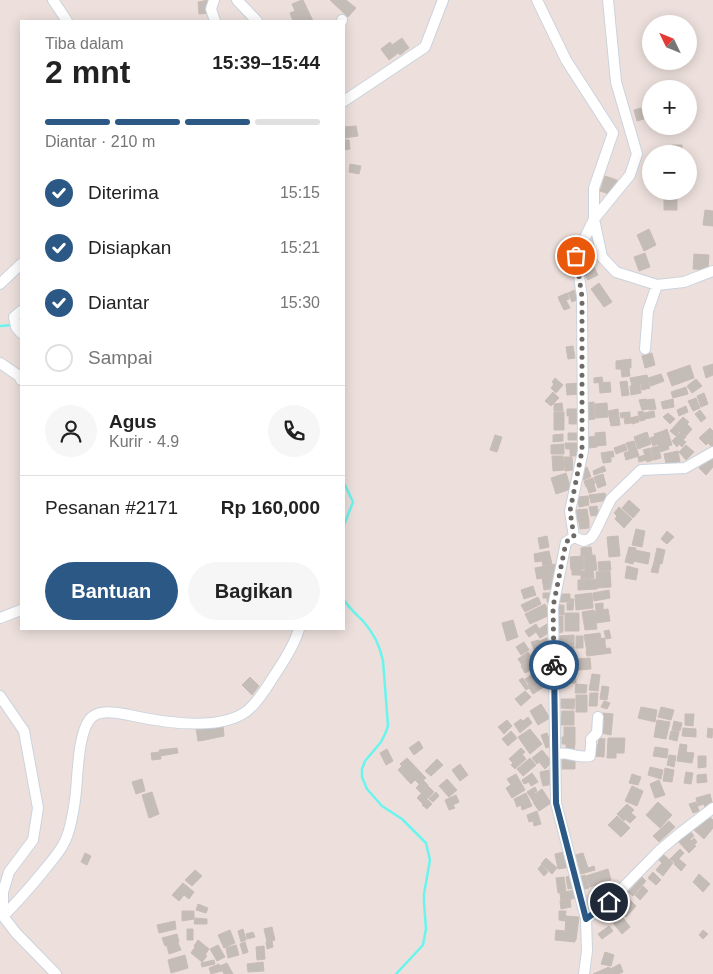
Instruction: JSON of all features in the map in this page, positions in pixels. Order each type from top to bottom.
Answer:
[{"type":"street","points":[[53,0],[66,20]]},
{"type":"street","points":[[214,0],[211,9],[215,20]]},
{"type":"street","points":[[237,0],[257,20]]},
{"type":"street","points":[[345,100],[425,47],[443,0]]},
{"type":"street","points":[[537,0],[566,60],[613,133],[594,188],[594,219],[602,257],[616,272],[657,285],[684,282],[713,272]]},
{"type":"street","points":[[574,537],[570,511],[582,451],[582,297],[576,256],[594,219],[630,175],[637,154],[616,82],[608,0]]},
{"type":"street","points":[[0,284],[20,265]]},
{"type":"street","points":[[645,349],[648,311],[657,285]]},
{"type":"street","points":[[20,312],[14,317],[16,328],[20,332]]},
{"type":"street","points":[[0,363],[20,378]]},
{"type":"street","points":[[584,974],[587,951],[586,919],[556,803],[553,607],[566,542],[574,537],[584,540],[590,538],[595,532],[611,499],[641,470],[685,468],[713,452]]},
{"type":"street","points":[[0,618],[20,610]]},
{"type":"street","points":[[3,916],[22,898],[58,854],[66,840],[75,801],[81,741],[84,728],[92,717],[101,713],[118,713],[150,720],[188,724],[236,718],[246,712],[256,702],[275,676],[299,630]]},
{"type":"street","points":[[0,696],[24,731],[38,808],[33,840],[9,872],[4,892],[3,916],[16,933],[56,974]]},
{"type":"street","points":[[555,754],[568,754],[577,757],[590,756],[591,739],[598,731],[598,717]]},
{"type":"street","points":[[586,919],[609,902],[667,844],[713,808]]},
{"type":"building","points":[[209,0],[211,13],[199,14],[198,2]]},
{"type":"building","points":[[303,0],[313,20],[293,20],[290,13],[295,11],[292,4]]},
{"type":"building","points":[[330,0],[346,0],[356,8],[348,17]]},
{"type":"building","points":[[402,38],[409,48],[400,55],[392,45]]},
{"type":"building","points":[[390,42],[398,53],[389,60],[381,49]]},
{"type":"building","points":[[641,108],[642,120],[637,121],[634,110]]},
{"type":"building","points":[[356,126],[358,136],[345,138],[345,127]]},
{"type":"building","points":[[345,140],[349,140],[350,149],[345,150]]},
{"type":"building","points":[[350,164],[361,166],[359,174],[349,172]]},
{"type":"building","points":[[605,176],[617,180],[612,195],[600,191]]},
{"type":"building","points":[[664,200],[677,200],[677,210],[664,210]]},
{"type":"building","points":[[705,210],[713,211],[713,226],[703,225]]},
{"type":"building","points":[[649,229],[656,245],[644,251],[637,235]]},
{"type":"building","points":[[645,253],[650,267],[639,271],[634,257]]},
{"type":"building","points":[[694,254],[709,255],[708,270],[693,269]]},
{"type":"building","points":[[592,263],[598,275],[588,280],[581,268]]},
{"type":"building","points":[[599,283],[612,302],[604,307],[591,289]]},
{"type":"building","points":[[574,290],[579,299],[572,302],[568,293]]},
{"type":"building","points":[[567,293],[569,299],[560,302],[558,297]]},
{"type":"building","points":[[566,300],[570,308],[564,310],[560,302]]},
{"type":"building","points":[[573,346],[575,358],[568,359],[566,347]]},
{"type":"building","points":[[652,353],[655,365],[645,368],[642,356]]},
{"type":"building","points":[[631,359],[630,376],[622,377],[621,369],[616,369],[616,361]]},
{"type":"building","points":[[713,364],[713,375],[706,378],[703,367]]},
{"type":"building","points":[[690,365],[694,378],[672,386],[667,373]]},
{"type":"building","points":[[661,374],[664,381],[651,386],[648,378]]},
{"type":"building","points":[[647,375],[650,388],[642,390],[641,384],[632,386],[630,378]]},
{"type":"building","points":[[602,377],[603,382],[594,383],[594,378]]},
{"type":"building","points":[[555,378],[563,385],[556,393],[551,388]]},
{"type":"building","points":[[696,379],[702,386],[692,393],[687,386]]},
{"type":"building","points":[[627,381],[629,395],[622,396],[620,382]]},
{"type":"building","points":[[610,382],[611,392],[600,393],[599,383]]},
{"type":"building","points":[[580,383],[581,394],[567,395],[566,384]]},
{"type":"building","points":[[640,385],[641,393],[631,395],[630,386]]},
{"type":"building","points":[[686,387],[688,394],[673,398],[671,392]]},
{"type":"building","points":[[553,392],[559,398],[551,406],[545,401]]},
{"type":"building","points":[[704,393],[708,404],[701,407],[697,396]]},
{"type":"building","points":[[696,398],[700,408],[693,411],[688,401]]},
{"type":"building","points":[[646,399],[648,409],[642,410],[639,400]]},
{"type":"building","points":[[654,399],[656,409],[649,410],[646,400]]},
{"type":"building","points":[[673,399],[674,407],[663,409],[661,402]]},
{"type":"building","points":[[594,402],[595,419],[587,420],[586,403]]},
{"type":"building","points":[[562,403],[563,411],[554,411],[554,404]]},
{"type":"building","points":[[607,403],[608,417],[596,418],[595,404]]},
{"type":"building","points":[[686,406],[688,412],[679,416],[677,410]]},
{"type":"building","points":[[567,409],[581,409],[581,415],[567,416]]},
{"type":"building","points":[[618,409],[620,425],[611,426],[608,411]]},
{"type":"building","points":[[700,410],[706,418],[701,422],[695,414]]},
{"type":"building","points":[[643,411],[645,420],[640,421],[638,412]]},
{"type":"building","points":[[654,411],[655,417],[645,419],[644,413]]},
{"type":"building","points":[[554,412],[564,412],[564,430],[554,430]]},
{"type":"building","points":[[630,412],[630,416],[621,418],[620,413]]},
{"type":"building","points":[[668,413],[675,419],[670,424],[663,417]]},
{"type":"building","points":[[569,415],[581,415],[581,424],[569,424]]},
{"type":"building","points":[[630,416],[631,423],[625,424],[624,418]]},
{"type":"building","points":[[638,416],[639,422],[632,424],[630,418]]},
{"type":"building","points":[[683,417],[689,422],[687,424],[692,429],[686,436],[680,431],[676,436],[670,431]]},
{"type":"building","points":[[710,428],[713,431],[713,448],[708,443],[706,445],[699,438]]},
{"type":"building","points":[[667,429],[672,445],[668,446],[663,431]]},
{"type":"building","points":[[663,431],[669,449],[660,452],[658,444],[653,446],[650,438],[655,436],[654,434]]},
{"type":"building","points":[[605,432],[606,445],[597,446],[595,433]]},
{"type":"building","points":[[647,432],[651,444],[638,449],[634,437]]},
{"type":"building","points":[[681,432],[686,437],[683,440],[686,442],[682,447],[679,444],[677,447],[672,441]]},
{"type":"building","points":[[568,433],[579,433],[579,440],[568,440]]},
{"type":"building","points":[[563,434],[563,441],[553,442],[553,435]]},
{"type":"building","points":[[495,435],[502,437],[497,452],[490,450]]},
{"type":"building","points":[[596,436],[597,447],[589,448],[588,437]]},
{"type":"building","points":[[634,441],[639,456],[626,460],[624,453],[629,451],[626,443]]},
{"type":"building","points":[[565,443],[578,443],[577,456],[570,456],[570,449],[566,449]]},
{"type":"building","points":[[564,444],[564,454],[551,454],[551,445]]},
{"type":"building","points":[[625,444],[627,450],[616,454],[614,448]]},
{"type":"building","points":[[686,445],[694,452],[686,460],[679,452]]},
{"type":"building","points":[[658,446],[661,458],[654,460],[651,448]]},
{"type":"building","points":[[650,448],[653,460],[639,462],[638,457],[645,455],[643,450]]},
{"type":"building","points":[[613,451],[614,457],[611,457],[611,462],[603,463],[601,453]]},
{"type":"building","points":[[678,451],[680,462],[666,464],[664,454]]},
{"type":"building","points":[[713,454],[713,467],[706,475],[699,468]]},
{"type":"building","points":[[552,456],[563,456],[564,470],[553,471]]},
{"type":"building","points":[[564,457],[572,457],[573,470],[565,471]]},
{"type":"building","points":[[604,466],[606,471],[594,475],[593,471]]},
{"type":"building","points":[[587,467],[591,477],[583,480],[580,470]]},
{"type":"building","points":[[566,473],[571,489],[556,494],[551,478]]},
{"type":"building","points":[[603,474],[606,485],[598,488],[594,477]]},
{"type":"building","points":[[593,478],[595,483],[586,487],[584,481]]},
{"type":"building","points":[[594,484],[596,491],[589,493],[587,487]]},
{"type":"building","points":[[605,493],[607,500],[591,503],[589,495]]},
{"type":"building","points":[[588,496],[589,505],[579,507],[578,497]]},
{"type":"building","points":[[629,500],[640,510],[633,518],[622,508]]},
{"type":"building","points":[[597,506],[599,515],[591,516],[589,507]]},
{"type":"building","points":[[619,507],[632,519],[624,528],[615,519],[617,516],[614,513]]},
{"type":"building","points":[[587,509],[589,521],[578,522],[576,510]]},
{"type":"building","points":[[589,521],[589,528],[580,529],[579,522]]},
{"type":"building","points":[[636,529],[645,531],[642,547],[632,545]]},
{"type":"building","points":[[667,531],[674,537],[667,544],[661,539]]},
{"type":"building","points":[[547,536],[549,547],[540,549],[538,538]]},
{"type":"building","points":[[618,536],[620,556],[609,557],[607,537]]},
{"type":"building","points":[[591,547],[592,555],[581,556],[581,548]]},
{"type":"building","points":[[629,547],[636,548],[633,564],[625,562]]},
{"type":"building","points":[[657,548],[665,550],[662,564],[654,562]]},
{"type":"building","points":[[635,550],[650,553],[648,564],[633,561]]},
{"type":"building","points":[[549,551],[552,564],[543,566],[542,561],[535,562],[534,554]]},
{"type":"building","points":[[595,555],[597,570],[585,571],[584,556]]},
{"type":"building","points":[[583,556],[584,569],[571,570],[570,557]]},
{"type":"building","points":[[610,561],[611,570],[599,571],[598,562]]},
{"type":"building","points":[[654,562],[660,563],[658,573],[651,572]]},
{"type":"building","points":[[556,564],[558,575],[537,579],[535,568]]},
{"type":"building","points":[[627,566],[638,569],[636,580],[625,578]]},
{"type":"building","points":[[572,569],[581,569],[581,575],[572,575]]},
{"type":"building","points":[[593,570],[594,578],[581,579],[581,571]]},
{"type":"building","points":[[610,571],[611,587],[597,588],[596,572]]},
{"type":"building","points":[[553,576],[556,588],[544,590],[542,578]]},
{"type":"building","points":[[596,579],[597,589],[578,590],[578,580]]},
{"type":"building","points":[[533,586],[536,595],[524,599],[521,590]]},
{"type":"building","points":[[609,590],[610,598],[594,601],[593,593]]},
{"type":"building","points":[[543,593],[553,593],[553,602],[547,602],[547,598],[543,598]]},
{"type":"building","points":[[592,593],[593,608],[576,610],[575,595]]},
{"type":"building","points":[[557,594],[570,594],[570,602],[557,602]]},
{"type":"building","points":[[538,597],[541,604],[525,612],[521,605]]},
{"type":"building","points":[[570,599],[574,599],[573,610],[567,610],[567,603],[570,603]]},
{"type":"building","points":[[603,603],[603,609],[596,610],[595,604]]},
{"type":"building","points":[[545,604],[550,615],[530,624],[525,614]]},
{"type":"building","points":[[556,605],[564,605],[564,615],[555,614]]},
{"type":"building","points":[[608,609],[610,621],[596,623],[595,611]]},
{"type":"building","points":[[594,610],[597,629],[585,630],[582,612]]},
{"type":"building","points":[[565,613],[579,613],[579,631],[565,631]]},
{"type":"building","points":[[557,616],[563,616],[563,632],[557,633]]},
{"type":"building","points":[[513,620],[518,637],[507,641],[502,623]]},
{"type":"building","points":[[536,624],[539,629],[547,624],[552,631],[540,638],[536,632],[529,637],[525,631]]},
{"type":"building","points":[[609,630],[611,638],[606,639],[604,631]]},
{"type":"building","points":[[600,633],[601,638],[585,641],[584,635]]},
{"type":"building","points":[[574,635],[574,645],[558,646],[558,636]]},
{"type":"building","points":[[576,636],[583,636],[583,648],[576,648]]},
{"type":"building","points":[[547,638],[553,653],[545,656],[540,641]]},
{"type":"building","points":[[605,638],[605,643],[586,646],[585,641]]},
{"type":"building","points":[[539,640],[544,652],[536,654],[531,642]]},
{"type":"building","points":[[524,642],[529,650],[521,655],[516,647]]},
{"type":"building","points":[[605,643],[606,649],[587,651],[586,646]]},
{"type":"building","points":[[574,646],[574,658],[565,658],[565,647]]},
{"type":"building","points":[[557,647],[565,647],[565,658],[557,658]]},
{"type":"building","points":[[610,648],[611,653],[587,656],[586,651]]},
{"type":"building","points":[[528,652],[532,658],[522,665],[518,659]]},
{"type":"building","points":[[590,658],[591,669],[577,670],[576,659]]},
{"type":"building","points":[[531,660],[536,667],[525,673],[521,666]]},
{"type":"building","points":[[540,663],[548,665],[546,671],[539,669]]},
{"type":"building","points":[[564,667],[575,667],[576,683],[565,683]]},
{"type":"building","points":[[536,672],[539,678],[529,685],[525,679]]},
{"type":"building","points":[[592,674],[600,675],[598,691],[589,690]]},
{"type":"building","points":[[250,677],[259,686],[252,695],[242,685]]},
{"type":"building","points":[[541,677],[547,685],[533,694],[528,686]]},
{"type":"building","points":[[523,678],[529,688],[526,690],[519,680]]},
{"type":"building","points":[[576,684],[587,685],[586,693],[575,693]]},
{"type":"building","points":[[602,686],[609,687],[607,700],[600,699]]},
{"type":"building","points":[[525,691],[531,697],[521,706],[515,699]]},
{"type":"building","points":[[590,693],[598,693],[597,706],[589,706]]},
{"type":"building","points":[[576,695],[587,695],[587,712],[576,712]]},
{"type":"building","points":[[561,699],[575,699],[574,709],[561,708]]},
{"type":"building","points":[[604,701],[610,703],[607,709],[601,707]]},
{"type":"building","points":[[541,704],[550,718],[538,725],[530,711]]},
{"type":"building","points":[[641,707],[657,710],[655,722],[638,718]]},
{"type":"building","points":[[661,707],[674,710],[671,720],[658,717]]},
{"type":"building","points":[[562,711],[574,711],[574,725],[561,725]]},
{"type":"building","points":[[603,713],[613,714],[612,725],[602,724]]},
{"type":"building","points":[[685,714],[694,714],[693,726],[685,725]]},
{"type":"building","points":[[528,717],[532,723],[520,733],[514,724]]},
{"type":"building","points":[[507,720],[512,726],[504,734],[498,727]]},
{"type":"building","points":[[657,720],[670,722],[666,739],[654,737]]},
{"type":"building","points":[[674,721],[682,723],[680,731],[672,730]]},
{"type":"building","points":[[602,724],[612,725],[611,735],[601,733]]},
{"type":"building","points":[[223,725],[224,736],[205,740],[203,728]]},
{"type":"building","points":[[203,727],[205,740],[198,741],[196,728]]},
{"type":"building","points":[[564,727],[575,727],[575,737],[564,737]]},
{"type":"building","points":[[683,728],[696,729],[696,737],[682,736]]},
{"type":"building","points":[[708,728],[713,729],[712,738],[707,737]]},
{"type":"building","points":[[530,729],[542,744],[530,754],[518,737]]},
{"type":"building","points":[[511,731],[517,738],[508,746],[502,739]]},
{"type":"building","points":[[671,731],[679,732],[677,741],[669,739]]},
{"type":"building","points":[[547,733],[552,746],[546,748],[541,735]]},
{"type":"building","points":[[562,737],[575,737],[575,744],[562,744]]},
{"type":"building","points":[[599,738],[605,739],[604,757],[593,756],[594,744],[598,745]]},
{"type":"building","points":[[608,738],[625,738],[624,753],[616,753],[616,758],[607,758]]},
{"type":"building","points":[[419,741],[423,748],[414,755],[409,748]]},
{"type":"building","points":[[566,744],[575,744],[574,750],[566,749]]},
{"type":"building","points":[[680,744],[687,745],[686,752],[694,753],[692,763],[677,761]]},
{"type":"building","points":[[655,747],[668,749],[667,758],[653,756]]},
{"type":"building","points":[[177,748],[178,753],[160,756],[159,750]]},
{"type":"building","points":[[521,748],[525,752],[513,763],[509,759]]},
{"type":"building","points":[[387,749],[393,761],[386,765],[380,753]]},
{"type":"building","points":[[542,750],[552,762],[545,769],[532,758]]},
{"type":"building","points":[[160,752],[161,759],[152,760],[151,753]]},
{"type":"building","points":[[522,754],[526,759],[515,769],[511,765]]},
{"type":"building","points":[[669,755],[676,756],[674,767],[667,765]]},
{"type":"building","points":[[698,756],[706,756],[706,767],[698,768]]},
{"type":"building","points":[[407,758],[426,778],[419,784],[415,780],[411,784],[398,770],[402,766],[400,764]]},
{"type":"building","points":[[530,758],[536,765],[523,776],[517,769]]},
{"type":"building","points":[[437,759],[443,765],[431,776],[425,771]]},
{"type":"building","points":[[562,759],[575,759],[575,769],[562,769]]},
{"type":"building","points":[[460,764],[468,775],[460,781],[452,770]]},
{"type":"building","points":[[650,767],[663,770],[661,779],[648,775]]},
{"type":"building","points":[[665,768],[674,770],[672,782],[663,781]]},
{"type":"building","points":[[549,770],[550,775],[541,778],[540,772]]},
{"type":"building","points":[[686,772],[693,773],[691,784],[684,783]]},
{"type":"building","points":[[532,773],[538,782],[531,786],[529,782],[524,784],[522,780]]},
{"type":"building","points":[[516,774],[525,790],[512,798],[506,788],[511,785],[507,779]]},
{"type":"building","points":[[632,774],[641,777],[638,785],[629,783]]},
{"type":"building","points":[[706,774],[707,782],[697,783],[697,775]]},
{"type":"building","points":[[551,775],[553,784],[543,786],[541,778]]},
{"type":"building","points":[[142,779],[145,791],[136,794],[132,782]]},
{"type":"building","points":[[447,779],[457,790],[449,797],[439,786]]},
{"type":"building","points":[[423,780],[428,785],[421,793],[416,788]]},
{"type":"building","points":[[659,780],[665,795],[655,798],[650,784]]},
{"type":"building","points":[[428,786],[434,792],[423,804],[417,798]]},
{"type":"building","points":[[632,786],[643,791],[637,806],[625,801]]},
{"type":"building","points":[[535,787],[537,791],[534,793],[538,798],[533,801],[527,792]]},
{"type":"building","points":[[542,789],[551,803],[539,811],[533,802],[538,798],[535,794]]},
{"type":"building","points":[[152,792],[159,814],[149,818],[142,795]]},
{"type":"building","points":[[436,792],[439,796],[433,802],[429,799]]},
{"type":"building","points":[[526,793],[532,806],[522,810],[521,805],[517,807],[514,799]]},
{"type":"building","points":[[710,794],[713,806],[705,808],[704,804],[698,806],[696,798]]},
{"type":"building","points":[[456,795],[459,802],[453,805],[455,808],[449,810],[445,800]]},
{"type":"building","points":[[428,800],[432,804],[427,809],[422,805]]},
{"type":"building","points":[[658,802],[672,815],[660,828],[646,815]]},
{"type":"building","points":[[696,802],[699,811],[693,813],[689,804]]},
{"type":"building","points":[[627,804],[634,810],[631,813],[636,817],[630,823],[625,819],[624,821],[617,814]]},
{"type":"building","points":[[537,811],[541,824],[534,826],[533,821],[529,822],[527,815]]},
{"type":"building","points":[[707,815],[713,820],[713,828],[704,839],[694,830]]},
{"type":"building","points":[[617,816],[630,828],[621,837],[608,825]]},
{"type":"building","points":[[669,821],[675,827],[659,842],[653,836]]},
{"type":"building","points":[[690,831],[694,836],[690,839],[691,841],[694,838],[697,842],[694,845],[696,846],[689,853],[676,839]]},
{"type":"building","points":[[680,849],[684,853],[675,863],[670,859]]},
{"type":"building","points":[[568,851],[571,867],[558,869],[555,854]]},
{"type":"building","points":[[85,853],[91,856],[87,865],[81,862]]},
{"type":"building","points":[[583,853],[588,868],[594,866],[595,870],[581,874],[575,855]]},
{"type":"building","points":[[664,855],[673,863],[663,876],[656,870],[662,863],[659,860]]},
{"type":"building","points":[[546,858],[557,868],[552,874],[541,864]]},
{"type":"building","points":[[679,859],[686,865],[681,871],[674,864]]},
{"type":"building","points":[[541,865],[548,872],[544,876],[538,869]]},
{"type":"building","points":[[608,869],[611,880],[590,887],[586,876]]},
{"type":"building","points":[[195,870],[202,876],[192,886],[185,880]]},
{"type":"building","points":[[653,872],[661,880],[656,885],[648,878]]},
{"type":"building","points":[[699,874],[710,884],[703,892],[693,882]]},
{"type":"building","points":[[573,875],[575,888],[568,889],[566,877]]},
{"type":"building","points":[[585,875],[589,888],[582,890],[579,877]]},
{"type":"building","points":[[564,877],[566,892],[558,893],[556,878]]},
{"type":"building","points":[[642,877],[646,881],[633,896],[628,892]]},
{"type":"building","points":[[183,883],[194,892],[189,899],[184,895],[179,901],[172,895]]},
{"type":"building","points":[[643,886],[648,891],[640,900],[635,895]]},
{"type":"building","points":[[575,890],[577,898],[561,901],[560,893]]},
{"type":"building","points":[[627,897],[636,906],[626,917],[616,909]]},
{"type":"building","points":[[570,899],[571,907],[561,909],[560,901]]},
{"type":"building","points":[[198,904],[208,908],[206,913],[196,910]]},
{"type":"building","points":[[615,907],[630,927],[622,934],[606,914]]},
{"type":"building","points":[[182,911],[188,911],[188,920],[182,921]]},
{"type":"building","points":[[188,911],[194,911],[194,919],[188,920]]},
{"type":"building","points":[[559,911],[566,911],[565,921],[559,920]]},
{"type":"building","points":[[566,916],[579,917],[575,942],[555,940],[556,930],[565,931]]},
{"type":"building","points":[[195,918],[207,919],[207,924],[194,924]]},
{"type":"building","points":[[175,921],[176,929],[159,933],[157,925]]},
{"type":"building","points":[[609,926],[613,931],[602,939],[598,934]]},
{"type":"building","points":[[272,927],[275,940],[267,942],[264,929]]},
{"type":"building","points":[[187,929],[193,929],[193,940],[187,940]]},
{"type":"building","points":[[243,929],[246,940],[241,942],[238,931]]},
{"type":"building","points":[[230,930],[235,943],[224,948],[218,935]]},
{"type":"building","points":[[703,930],[708,934],[703,939],[699,935]]},
{"type":"building","points":[[253,932],[255,937],[247,939],[246,934]]},
{"type":"building","points":[[177,934],[179,942],[165,946],[162,938]]},
{"type":"building","points":[[198,940],[209,949],[205,955],[194,946]]},
{"type":"building","points":[[272,941],[273,947],[267,949],[266,942]]},
{"type":"building","points":[[245,942],[248,952],[243,954],[240,944]]},
{"type":"building","points":[[178,943],[181,950],[169,954],[167,946]]},
{"type":"building","points":[[218,945],[225,957],[217,961],[210,949]]},
{"type":"building","points":[[236,945],[239,955],[228,958],[226,948]]},
{"type":"building","points":[[264,946],[265,959],[257,960],[256,947]]},
{"type":"building","points":[[195,947],[207,956],[202,962],[191,953]]},
{"type":"building","points":[[605,952],[614,955],[611,966],[601,964]]},
{"type":"building","points":[[185,955],[188,968],[171,973],[168,960]]},
{"type":"building","points":[[214,960],[215,964],[202,967],[201,963]]},
{"type":"building","points":[[263,962],[264,971],[248,972],[247,964]]},
{"type":"building","points":[[227,963],[233,974],[224,974],[220,966]]},
{"type":"building","points":[[219,964],[222,971],[211,974],[209,968]]},
{"type":"building","points":[[620,964],[623,972],[612,974],[610,969]]},
{"type":"building","points":[[609,967],[612,974],[593,974]]},
{"type":"waterway","points":[[0,326],[13,325]]},
{"type":"waterway","points":[[345,485],[353,502],[345,522]]},
{"type":"waterway","points":[[345,601],[370,630],[378,645],[383,661],[388,726],[381,742],[365,761],[362,777],[367,789],[382,806],[402,819],[426,843],[430,860],[424,894],[426,929],[423,945],[396,974]]},
{"type":"way so far","points":[[554,665],[553,607],[566,542],[574,537],[570,511],[582,451],[582,297],[576,256]]},
{"type":"route","points":[[554,665],[556,803],[586,919],[609,902]]}]
